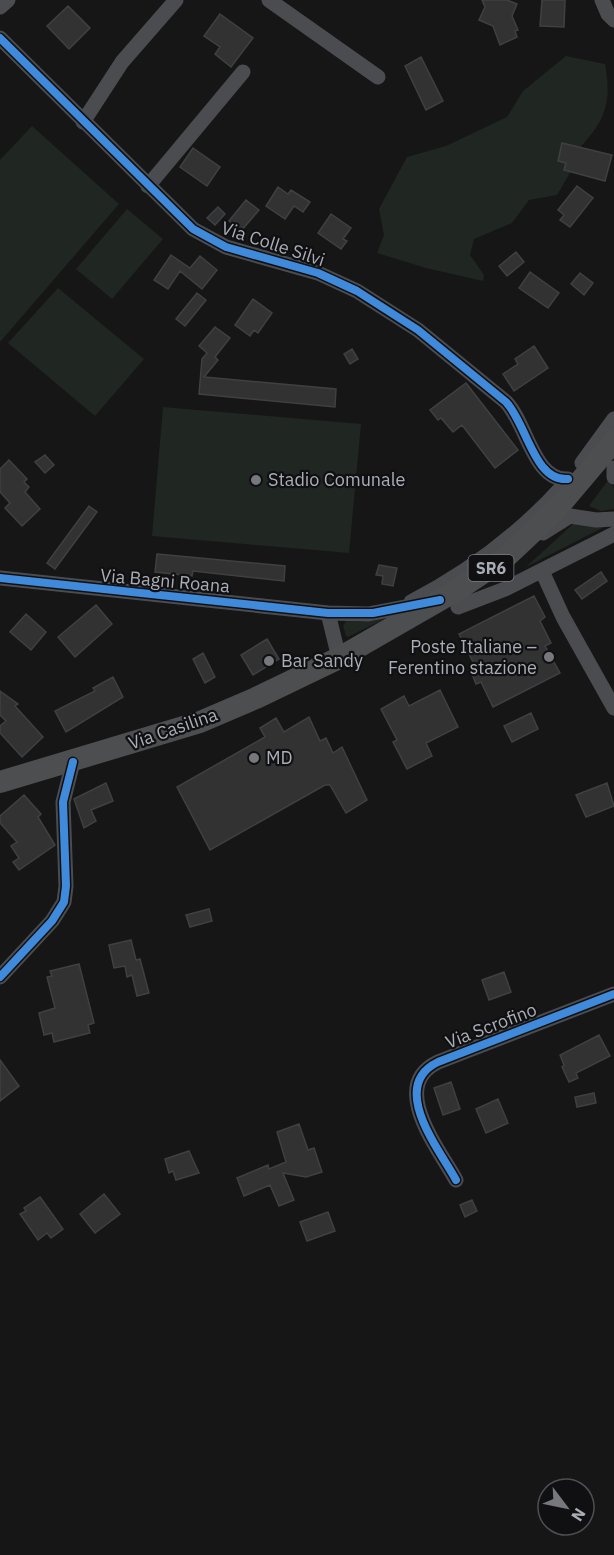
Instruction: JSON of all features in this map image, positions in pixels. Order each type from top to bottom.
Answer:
[{"type":"main road","name":"Via Casilina","points":[[449,604],[505,558],[554,512],[614,441]]},
{"type":"main road","name":"Via Casilina","points":[[0,782],[73,762],[200,722],[256,698],[449,604],[522,562],[570,516],[614,459]]},
{"type":"street","points":[[0,7],[8,0]]},
{"type":"street","points":[[83,122],[122,63],[176,0]]},
{"type":"street","points":[[269,0],[378,77]]},
{"type":"street","points":[[602,0],[608,14],[614,20]]},
{"type":"street","name":"Via Colle Silvi","points":[[0,38],[188,225],[211,241],[234,250],[337,280],[401,318],[506,402],[518,417],[540,464],[545,493],[540,510]]},
{"type":"street","points":[[148,186],[243,72]]},
{"type":"street","points":[[402,607],[476,564],[540,510],[568,479],[614,419]]},
{"type":"street","points":[[540,464],[553,477],[568,479]]},
{"type":"street","points":[[614,468],[614,477]]},
{"type":"street","points":[[505,558],[570,516],[596,520],[614,519]]},
{"type":"street","name":"Via Bagni Roana","points":[[0,578],[328,613],[368,614],[402,607],[449,604],[488,597],[614,534]]},
{"type":"street","points":[[542,571],[567,624],[614,708]]},
{"type":"street","points":[[328,613],[339,658]]},
{"type":"street","points":[[0,977],[52,921],[64,902],[66,886],[63,802],[73,762]]},
{"type":"street","name":"Via Scrofino","points":[[456,1180],[417,1108],[417,1088],[426,1071],[438,1062],[614,994]]},
{"type":"shaded area","points":[[566,56],[605,64],[608,94],[602,117],[597,127],[570,158],[571,171],[557,195],[529,200],[512,223],[474,239],[470,255],[484,275],[483,281],[426,268],[377,253],[384,235],[379,209],[407,157],[446,146],[507,117],[523,91]]},
{"type":"shaded area","points":[[32,126],[119,204],[0,342],[0,160]]},
{"type":"shaded area","points":[[127,209],[163,239],[112,299],[76,269]]},
{"type":"shaded area","points":[[58,288],[144,359],[95,416],[8,343]]},
{"type":"shaded area","name":"Stadio Comunale","points":[[163,407],[361,424],[349,553],[152,536]]},
{"type":"shaded area","points":[[609,479],[614,488],[614,509],[601,511],[589,506]]},
{"type":"shaded area","points":[[573,524],[610,524],[526,567]]},
{"type":"shaded area","points":[[386,618],[346,636],[343,626],[346,621],[364,622]]},
{"type":"building","points":[[482,0],[507,0],[517,4],[512,16],[518,30],[515,31],[517,37],[500,45],[493,26],[479,20],[485,7]]},
{"type":"building","points":[[542,0],[565,0],[564,27],[540,26]]},
{"type":"building","points":[[68,6],[90,28],[69,49],[47,26]]},
{"type":"building","points":[[220,14],[253,38],[231,67],[215,54],[220,47],[204,36]]},
{"type":"building","points":[[421,57],[443,101],[426,110],[405,66]]},
{"type":"building","points":[[562,143],[612,155],[605,181],[564,170],[566,163],[558,161]]},
{"type":"building","points":[[193,148],[220,167],[207,186],[180,167]]},
{"type":"building","points":[[577,186],[593,198],[570,227],[560,220],[564,215],[558,210]]},
{"type":"building","points":[[278,187],[288,194],[291,190],[310,202],[303,212],[294,206],[285,219],[266,206]]},
{"type":"building","points":[[246,200],[259,210],[241,231],[229,221]]},
{"type":"building","points":[[218,207],[225,214],[215,225],[207,218]]},
{"type":"building","points":[[331,214],[351,228],[343,239],[347,241],[341,249],[318,233]]},
{"type":"building","points":[[516,252],[524,262],[507,276],[499,266]]},
{"type":"building","points":[[171,255],[190,268],[200,256],[217,270],[202,289],[180,271],[168,289],[154,280]]},
{"type":"building","points":[[530,272],[559,293],[548,308],[519,288]]},
{"type":"building","points":[[580,273],[593,283],[584,295],[571,284]]},
{"type":"building","points":[[197,293],[206,300],[185,326],[176,319]]},
{"type":"building","points":[[253,299],[272,313],[258,333],[254,330],[250,336],[235,325]]},
{"type":"building","points":[[215,327],[230,338],[215,357],[218,360],[204,377],[336,389],[335,407],[199,394],[202,359],[207,353],[199,346]]},
{"type":"building","points":[[534,346],[548,368],[514,391],[503,374],[518,364],[515,359]]},
{"type":"building","points":[[352,349],[358,359],[350,364],[344,354]]},
{"type":"building","points":[[466,383],[518,450],[495,468],[462,425],[453,432],[441,418],[438,420],[430,410]]},
{"type":"building","points":[[45,455],[54,465],[45,473],[35,462]]},
{"type":"building","points":[[9,460],[27,479],[24,482],[29,487],[25,492],[40,509],[22,526],[5,508],[10,503],[0,492],[0,469]]},
{"type":"building","points":[[89,506],[97,512],[55,569],[47,563]]},
{"type":"building","points":[[157,554],[285,566],[284,581],[193,571],[192,576],[155,572]]},
{"type":"building","points":[[379,565],[397,568],[393,586],[382,584],[383,576],[376,575]]},
{"type":"building","points":[[601,572],[607,581],[582,599],[575,590]]},
{"type":"building","points":[[534,596],[545,617],[540,621],[551,643],[545,646],[560,673],[493,707],[481,682],[476,684],[470,669],[475,666],[459,634]]},
{"type":"building","points":[[96,605],[112,624],[75,657],[58,637]]},
{"type":"building","points":[[26,614],[46,632],[31,650],[10,632]]},
{"type":"building","points":[[267,639],[279,659],[253,675],[241,655]]},
{"type":"building","points":[[203,653],[215,677],[205,683],[193,659]]},
{"type":"building","points":[[113,677],[123,697],[66,732],[55,711],[95,691],[93,688]]},
{"type":"building","points":[[440,690],[458,727],[426,743],[432,756],[407,769],[393,742],[397,740],[381,709],[404,696],[409,706]]},
{"type":"building","points":[[0,691],[18,704],[15,706],[43,737],[22,757],[0,733],[0,726],[6,721],[0,715]]},
{"type":"building","points":[[531,713],[538,729],[512,742],[504,726]]},
{"type":"building","points":[[309,717],[320,741],[326,738],[333,753],[342,747],[367,800],[346,813],[330,785],[325,785],[210,850],[177,787],[265,737],[260,728],[276,718],[284,732]]},
{"type":"building","points":[[106,783],[113,801],[91,810],[96,821],[84,828],[74,799]]},
{"type":"building","points":[[607,783],[614,806],[586,817],[576,795]]},
{"type":"building","points":[[24,795],[41,814],[38,817],[55,845],[19,870],[13,862],[19,858],[11,846],[17,842],[0,823],[0,816]]},
{"type":"building","points":[[209,909],[212,921],[190,927],[186,915]]},
{"type":"building","points":[[131,940],[136,960],[140,959],[149,993],[137,996],[132,975],[127,977],[125,966],[114,968],[109,945]]},
{"type":"building","points":[[79,964],[94,1023],[88,1025],[90,1033],[54,1042],[52,1033],[44,1035],[39,1013],[55,1008],[47,977],[52,976],[50,971]]},
{"type":"building","points":[[504,972],[511,992],[489,1000],[482,980]]},
{"type":"building","points":[[599,1035],[610,1056],[576,1073],[578,1078],[569,1082],[562,1067],[564,1065],[560,1055]]},
{"type":"building","points":[[0,1060],[19,1086],[0,1101]]},
{"type":"building","points":[[451,1082],[460,1109],[443,1115],[434,1088]]},
{"type":"building","points":[[594,1093],[596,1103],[577,1107],[575,1097]]},
{"type":"building","points":[[498,1099],[508,1123],[486,1133],[476,1109]]},
{"type":"building","points":[[299,1124],[308,1150],[314,1148],[322,1172],[306,1177],[283,1173],[294,1200],[279,1206],[270,1185],[244,1196],[237,1178],[268,1165],[269,1169],[286,1162],[277,1132]]},
{"type":"building","points":[[189,1151],[199,1173],[176,1180],[173,1171],[169,1173],[165,1159]]},
{"type":"building","points":[[104,1194],[120,1214],[95,1233],[80,1214]]},
{"type":"building","points":[[40,1197],[63,1229],[51,1238],[47,1233],[38,1240],[20,1214],[26,1211],[24,1208]]},
{"type":"building","points":[[472,1200],[477,1211],[465,1217],[460,1205]]},
{"type":"building","points":[[328,1212],[335,1231],[307,1241],[300,1222]]},
{"type":"cycle path","points":[[0,38],[193,229],[226,247],[318,273],[357,291],[418,330],[506,402],[539,462],[556,477],[568,479]]},
{"type":"cycle path","points":[[0,578],[328,613],[373,613],[440,600]]},
{"type":"cycle path","points":[[0,977],[52,921],[64,902],[66,886],[63,802],[73,762]]},
{"type":"cycle path","points":[[456,1180],[430,1135],[417,1102],[417,1086],[424,1073],[438,1062],[614,994]]},
{"type":"place","name":"Stadio Comunale","points":[[256,480]]},
{"type":"place","name":"Poste Italiane – Ferentino stazione","points":[[549,657]]},
{"type":"place","name":"Bar Sandy","points":[[269,661]]},
{"type":"place","name":"MD","points":[[254,758]]}]
